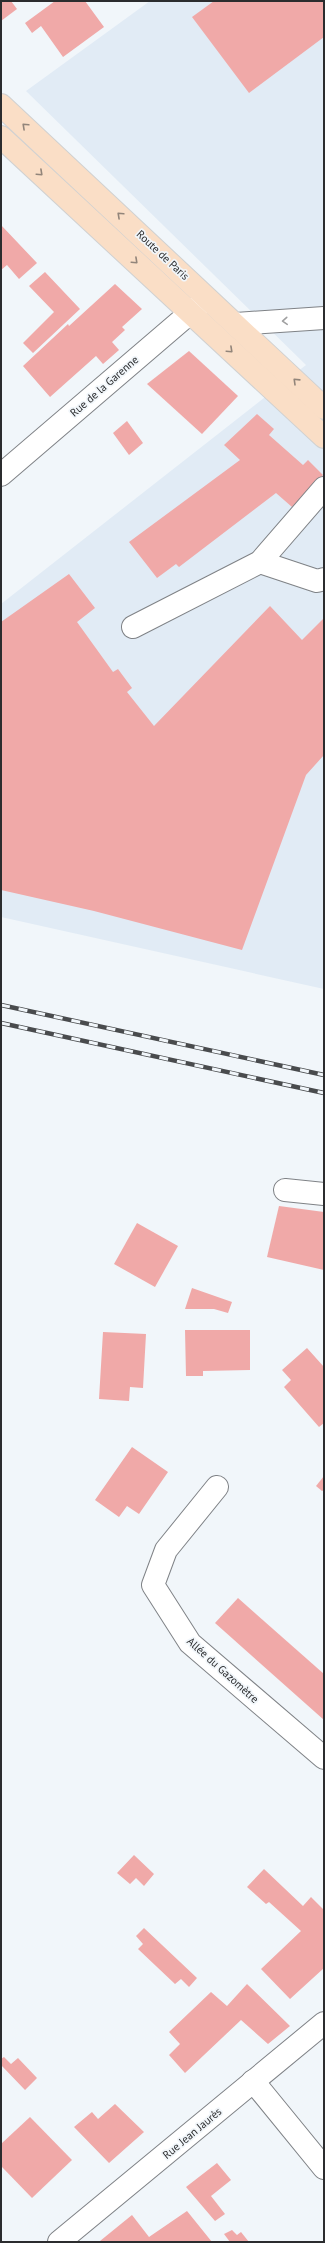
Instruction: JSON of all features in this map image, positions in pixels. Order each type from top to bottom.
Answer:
[{"type":"main road","name":"Route de Paris","points":[[1,104],[324,408]]},
{"type":"main road","points":[[1,137],[324,437]]},
{"type":"street","name":"Rue de la Garenne","points":[[1,475],[208,298]]},
{"type":"street","points":[[236,324],[324,318]]},
{"type":"street","points":[[133,627],[260,562],[324,488]]},
{"type":"street","points":[[260,562],[317,581],[324,579]]},
{"type":"street","points":[[285,1190],[324,1194]]},
{"type":"street","name":"Allée du Gazomètre","points":[[216,1486],[166,1550],[153,1585],[190,1643],[324,1758]]},
{"type":"street","name":"Rue Jean Jaurès","points":[[59,2242],[324,2023]]},
{"type":"street","points":[[253,2082],[324,2168]]},
{"type":"shaded area","points":[[150,1],[324,1],[324,989],[1,917],[1,604],[306,365],[26,91]]},
{"type":"building","points":[[1,1],[11,1],[17,9],[1,21]]},
{"type":"building","points":[[55,1],[85,1],[104,27],[63,57],[41,26],[32,33],[25,23]]},
{"type":"building","points":[[214,1],[324,1],[324,37],[249,93],[192,17]]},
{"type":"building","points":[[1,225],[37,263],[19,279],[7,265],[1,270]]},
{"type":"building","points":[[45,272],[80,309],[33,353],[23,343],[54,312],[29,286]]},
{"type":"building","points":[[115,284],[142,309],[122,327],[125,330],[112,342],[119,350],[103,364],[96,356],[50,397],[23,366],[68,324],[69,326]]},
{"type":"building","points":[[189,351],[238,396],[202,434],[147,384]]},
{"type":"building","points":[[257,414],[274,429],[269,435],[303,465],[308,460],[323,475],[292,507],[276,493],[179,567],[176,564],[157,578],[129,542],[240,460],[224,445]]},
{"type":"building","points":[[127,421],[143,443],[129,455],[113,433]]},
{"type":"building","points":[[69,574],[95,608],[77,622],[113,672],[118,669],[132,688],[127,692],[154,726],[270,606],[302,640],[324,618],[324,755],[306,775],[242,950],[94,911],[1,890],[1,622]]},
{"type":"building","points":[[279,1206],[324,1212],[324,1270],[267,1257]]},
{"type":"building","points":[[137,1223],[178,1246],[155,1287],[114,1264]]},
{"type":"building","points":[[192,1288],[232,1302],[228,1313],[214,1309],[185,1309]]},
{"type":"building","points":[[185,1330],[250,1330],[250,1370],[203,1371],[203,1376],[186,1376]]},
{"type":"building","points":[[103,1332],[146,1334],[143,1388],[130,1387],[129,1401],[99,1399]]},
{"type":"building","points":[[307,1348],[324,1367],[324,1423],[319,1427],[284,1387],[291,1380],[282,1370]]},
{"type":"building","points":[[132,1447],[168,1472],[139,1514],[127,1506],[119,1517],[95,1500]]},
{"type":"building","points":[[324,1476],[324,1490],[322,1491],[316,1486]]},
{"type":"building","points":[[238,1598],[324,1674],[324,1720],[215,1623]]},
{"type":"building","points":[[134,1855],[154,1874],[144,1886],[136,1878],[130,1884],[117,1873]]},
{"type":"building","points":[[264,1869],[303,1906],[311,1897],[324,1910],[324,1968],[290,1999],[261,1969],[301,1931],[269,1902],[266,1904],[247,1887]]},
{"type":"building","points":[[144,1928],[197,1978],[189,1987],[181,1979],[175,1984],[138,1949],[143,1944],[136,1936]]},
{"type":"building","points":[[247,1984],[290,2026],[268,2044],[241,2020],[185,2073],[169,2055],[180,2044],[169,2032],[211,1992],[227,2006]]},
{"type":"building","points":[[4,2057],[11,2064],[18,2058],[37,2078],[25,2090],[1,2065],[1,2059]]},
{"type":"building","points":[[115,2104],[144,2132],[109,2163],[74,2127],[92,2112],[98,2119]]},
{"type":"building","points":[[30,2117],[72,2160],[32,2198],[1,2166],[1,2144]]},
{"type":"building","points":[[217,2163],[231,2180],[211,2196],[225,2214],[215,2221],[186,2187]]},
{"type":"building","points":[[187,2211],[212,2242],[100,2241],[132,2215],[149,2237]]},
{"type":"building","points":[[232,2230],[237,2235],[241,2232],[249,2242],[230,2242],[224,2234]]},
{"type":"railway","points":[[1,1005],[324,1075]]},
{"type":"railway","points":[[1,1023],[324,1093]]}]
